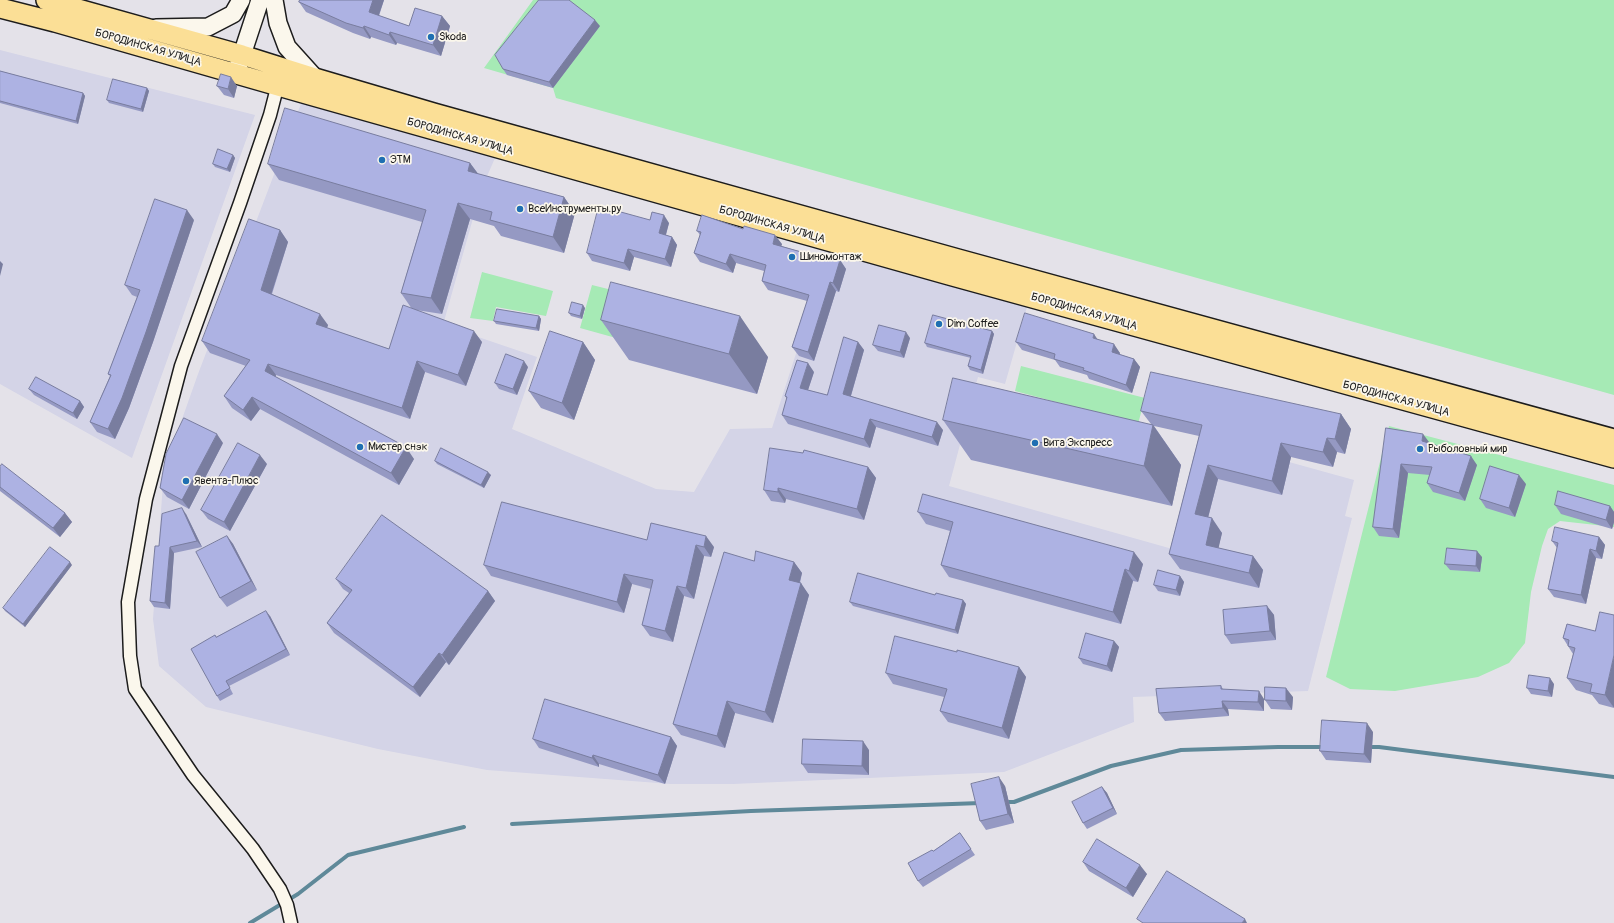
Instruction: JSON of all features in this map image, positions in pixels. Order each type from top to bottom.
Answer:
[{"type":"main road","name":"БОРОДИНСКАЯ УЛИЦА","points":[[46,0],[152,28],[315,78],[950,257],[1614,439]]},
{"type":"main road","name":"БОРОДИНСКАЯ УЛИЦА","points":[[0,8],[55,22],[949,275],[1614,458]]},
{"type":"street","points":[[152,28],[208,27],[233,14],[241,0]]},
{"type":"street","points":[[236,73],[260,0]]},
{"type":"street","points":[[274,0],[278,23],[287,47],[315,78]]},
{"type":"street","points":[[283,68],[270,115],[240,203],[181,366],[146,497],[128,602],[130,656],[135,689],[193,775],[253,849],[280,889],[287,905],[291,923]]},
{"type":"shaded area","points":[[0,50],[255,115],[132,458],[0,384]]},
{"type":"shaded area","points":[[302,101],[495,158],[481,190],[443,325],[537,357],[512,429],[656,489],[694,492],[730,429],[772,428],[829,251],[1027,307],[1005,384],[978,377],[949,486],[1176,550],[1206,439],[1354,480],[1345,516],[1352,518],[1308,691],[1133,697],[1134,722],[1004,772],[733,784],[671,784],[487,770],[378,749],[206,707],[159,666],[153,619],[164,470],[198,374]]},
{"type":"green space","points":[[533,0],[1614,0],[1614,395],[556,98],[553,88],[484,68]]},
{"type":"green space","points":[[482,272],[553,291],[546,316],[496,307],[493,321],[470,318]]},
{"type":"green space","points":[[592,285],[628,294],[616,338],[580,328]]},
{"type":"green space","points":[[1021,366],[1145,398],[1138,424],[1015,391]]},
{"type":"green space","points":[[1389,426],[1614,485],[1614,527],[1560,521],[1548,529],[1542,546],[1531,592],[1525,643],[1509,663],[1478,677],[1395,691],[1350,689],[1326,677]]},
{"type":"building","points":[[300,0],[373,0],[369,12],[409,26],[415,8],[442,16],[433,45],[390,32],[389,35],[364,26],[363,28],[346,23],[299,2]]},
{"type":"building","points":[[539,0],[569,0],[595,20],[549,82],[503,69],[495,55]]},
{"type":"building","points":[[0,71],[83,93],[76,121],[0,101]]},
{"type":"building","points":[[221,74],[231,77],[228,89],[217,86]]},
{"type":"building","points":[[113,79],[147,88],[141,109],[107,100]]},
{"type":"building","points":[[285,108],[470,163],[468,171],[564,197],[553,237],[490,220],[492,212],[458,203],[431,298],[401,293],[426,210],[268,164]]},
{"type":"building","points":[[218,149],[233,155],[227,169],[213,164]]},
{"type":"building","points":[[155,199],[187,210],[146,332],[122,398],[108,429],[90,422],[111,375],[108,374],[140,290],[125,285]]},
{"type":"building","points":[[599,206],[650,220],[652,212],[664,215],[659,233],[672,237],[665,259],[628,249],[624,263],[587,253]]},
{"type":"building","points":[[702,215],[743,229],[744,226],[775,235],[773,244],[819,257],[820,254],[840,260],[833,283],[830,282],[808,352],[792,347],[809,295],[762,281],[766,265],[730,254],[726,264],[694,253],[701,232],[697,231]]},
{"type":"building","points":[[249,219],[280,230],[261,290],[320,314],[316,324],[389,349],[403,305],[474,331],[458,375],[417,361],[402,408],[268,364],[265,371],[406,447],[391,473],[252,397],[243,410],[224,396],[250,360],[202,341]]},
{"type":"building","points":[[611,282],[740,316],[729,354],[601,320]]},
{"type":"building","points":[[572,302],[583,305],[580,316],[569,313]]},
{"type":"building","points":[[497,309],[539,316],[536,328],[494,321]]},
{"type":"building","points":[[1025,313],[1094,334],[1093,338],[1114,344],[1112,352],[1134,359],[1126,385],[1083,370],[1084,368],[1054,359],[1055,354],[1016,342]]},
{"type":"building","points":[[933,315],[992,331],[981,370],[968,366],[971,356],[925,343]]},
{"type":"building","points":[[879,325],[906,332],[900,352],[873,345]]},
{"type":"building","points":[[550,331],[583,342],[562,403],[529,391]]},
{"type":"building","points":[[844,337],[858,342],[843,394],[937,422],[932,437],[870,419],[864,439],[782,415],[787,397],[785,396],[797,360],[808,363],[800,388],[827,395]]},
{"type":"building","points":[[506,354],[524,361],[513,389],[495,383]]},
{"type":"building","points":[[1151,372],[1341,414],[1335,439],[1327,438],[1323,452],[1281,443],[1272,481],[1208,465],[1195,514],[1212,518],[1206,545],[1253,556],[1249,573],[1169,554],[1202,425],[1141,411]]},
{"type":"building","points":[[36,377],[80,401],[73,413],[29,389]]},
{"type":"building","points":[[953,378],[1153,425],[1144,466],[943,420]]},
{"type":"building","name":"Явента-Плюс","points":[[184,418],[217,434],[182,500],[160,488],[166,454]]},
{"type":"building","points":[[1386,428],[1423,434],[1422,441],[1471,456],[1459,493],[1427,483],[1432,467],[1401,464],[1393,529],[1373,527]]},
{"type":"building","points":[[238,443],[260,455],[224,522],[201,510]]},
{"type":"building","points":[[441,448],[488,472],[481,485],[435,461]]},
{"type":"building","points":[[770,448],[803,453],[804,450],[868,467],[857,509],[778,488],[778,492],[764,490]]},
{"type":"building","points":[[2,464],[65,513],[53,528],[0,487],[0,467]]},
{"type":"building","points":[[1490,466],[1519,475],[1509,508],[1480,499]]},
{"type":"building","points":[[1558,491],[1610,506],[1606,520],[1555,505]]},
{"type":"building","points":[[923,494],[1134,552],[1129,571],[1125,569],[1113,612],[941,565],[953,522],[918,512]]},
{"type":"building","points":[[502,502],[647,540],[651,523],[706,536],[704,547],[696,545],[686,588],[677,586],[665,631],[642,625],[653,580],[624,574],[617,602],[484,565]]},
{"type":"building","points":[[182,508],[197,541],[170,547],[165,603],[150,601],[155,546],[159,546],[162,514]]},
{"type":"building","points":[[382,515],[488,591],[442,655],[439,653],[413,687],[327,623],[352,590],[336,579]]},
{"type":"building","points":[[1555,527],[1599,537],[1596,551],[1590,549],[1581,595],[1548,589],[1558,543],[1552,541]]},
{"type":"building","points":[[227,536],[251,581],[220,598],[196,552]]},
{"type":"building","points":[[50,547],[70,562],[23,624],[3,608]]},
{"type":"building","points":[[1447,548],[1477,551],[1476,566],[1445,564]]},
{"type":"building","points":[[756,551],[794,562],[789,580],[801,583],[765,712],[727,701],[717,736],[673,724],[724,552],[754,561]]},
{"type":"building","points":[[1158,570],[1180,576],[1176,590],[1154,585]]},
{"type":"building","points":[[858,573],[935,595],[936,593],[963,600],[955,630],[850,602]]},
{"type":"building","points":[[1267,606],[1270,631],[1225,635],[1223,610]]},
{"type":"building","points":[[266,611],[286,649],[226,681],[230,688],[217,696],[191,649],[215,635],[216,637]]},
{"type":"building","points":[[1600,612],[1614,615],[1614,655],[1605,695],[1590,692],[1592,684],[1567,678],[1575,648],[1568,646],[1569,640],[1563,638],[1567,624],[1595,631]]},
{"type":"building","points":[[1086,633],[1114,641],[1107,666],[1079,658]]},
{"type":"building","points":[[895,636],[957,652],[957,650],[1019,667],[1002,728],[940,711],[947,689],[886,673]]},
{"type":"building","points":[[1529,675],[1550,678],[1548,691],[1527,688]]},
{"type":"building","points":[[1221,686],[1221,689],[1259,691],[1258,702],[1222,701],[1223,708],[1159,713],[1156,689]]},
{"type":"building","points":[[1265,687],[1286,688],[1286,701],[1265,700]]},
{"type":"building","points":[[545,699],[671,737],[658,775],[593,755],[592,758],[533,739]]},
{"type":"building","points":[[1322,720],[1367,723],[1364,754],[1320,751]]},
{"type":"building","points":[[803,739],[863,741],[862,766],[802,764]]},
{"type":"building","points":[[999,777],[1008,814],[980,821],[971,784]]},
{"type":"building","points":[[1102,787],[1113,808],[1083,823],[1072,802]]},
{"type":"building","points":[[960,833],[971,849],[918,881],[908,863],[932,850],[933,851]]},
{"type":"building","points":[[1097,839],[1140,865],[1126,888],[1083,862]]},
{"type":"building","points":[[1167,871],[1245,919],[1242,923],[1143,923],[1137,919]]},
{"type":"waterway","points":[[1003,802],[1014,802],[1111,766],[1181,750],[1324,747]]},
{"type":"waterway","points":[[1367,747],[1379,747],[1614,777]]},
{"type":"waterway","points":[[512,824],[751,811],[981,803]]},
{"type":"waterway","points":[[250,923],[298,894],[348,855],[464,827]]},
{"type":"place","name":"Skoda","points":[[431,37]]},
{"type":"place","name":"ЭТМ","points":[[382,160]]},
{"type":"place","name":"ВсеИнструменты.ру","points":[[520,209]]},
{"type":"place","name":"Шиномонтаж","points":[[792,257]]},
{"type":"place","name":"Dim Coffee","points":[[939,324]]},
{"type":"place","name":"Вита Экспресс","points":[[1035,443]]},
{"type":"place","name":"Мистер снэк","points":[[360,447]]},
{"type":"place","name":"Рыболовный мир","points":[[1420,449]]},
{"type":"place","name":"Явента-Плюс","points":[[186,481]]}]
